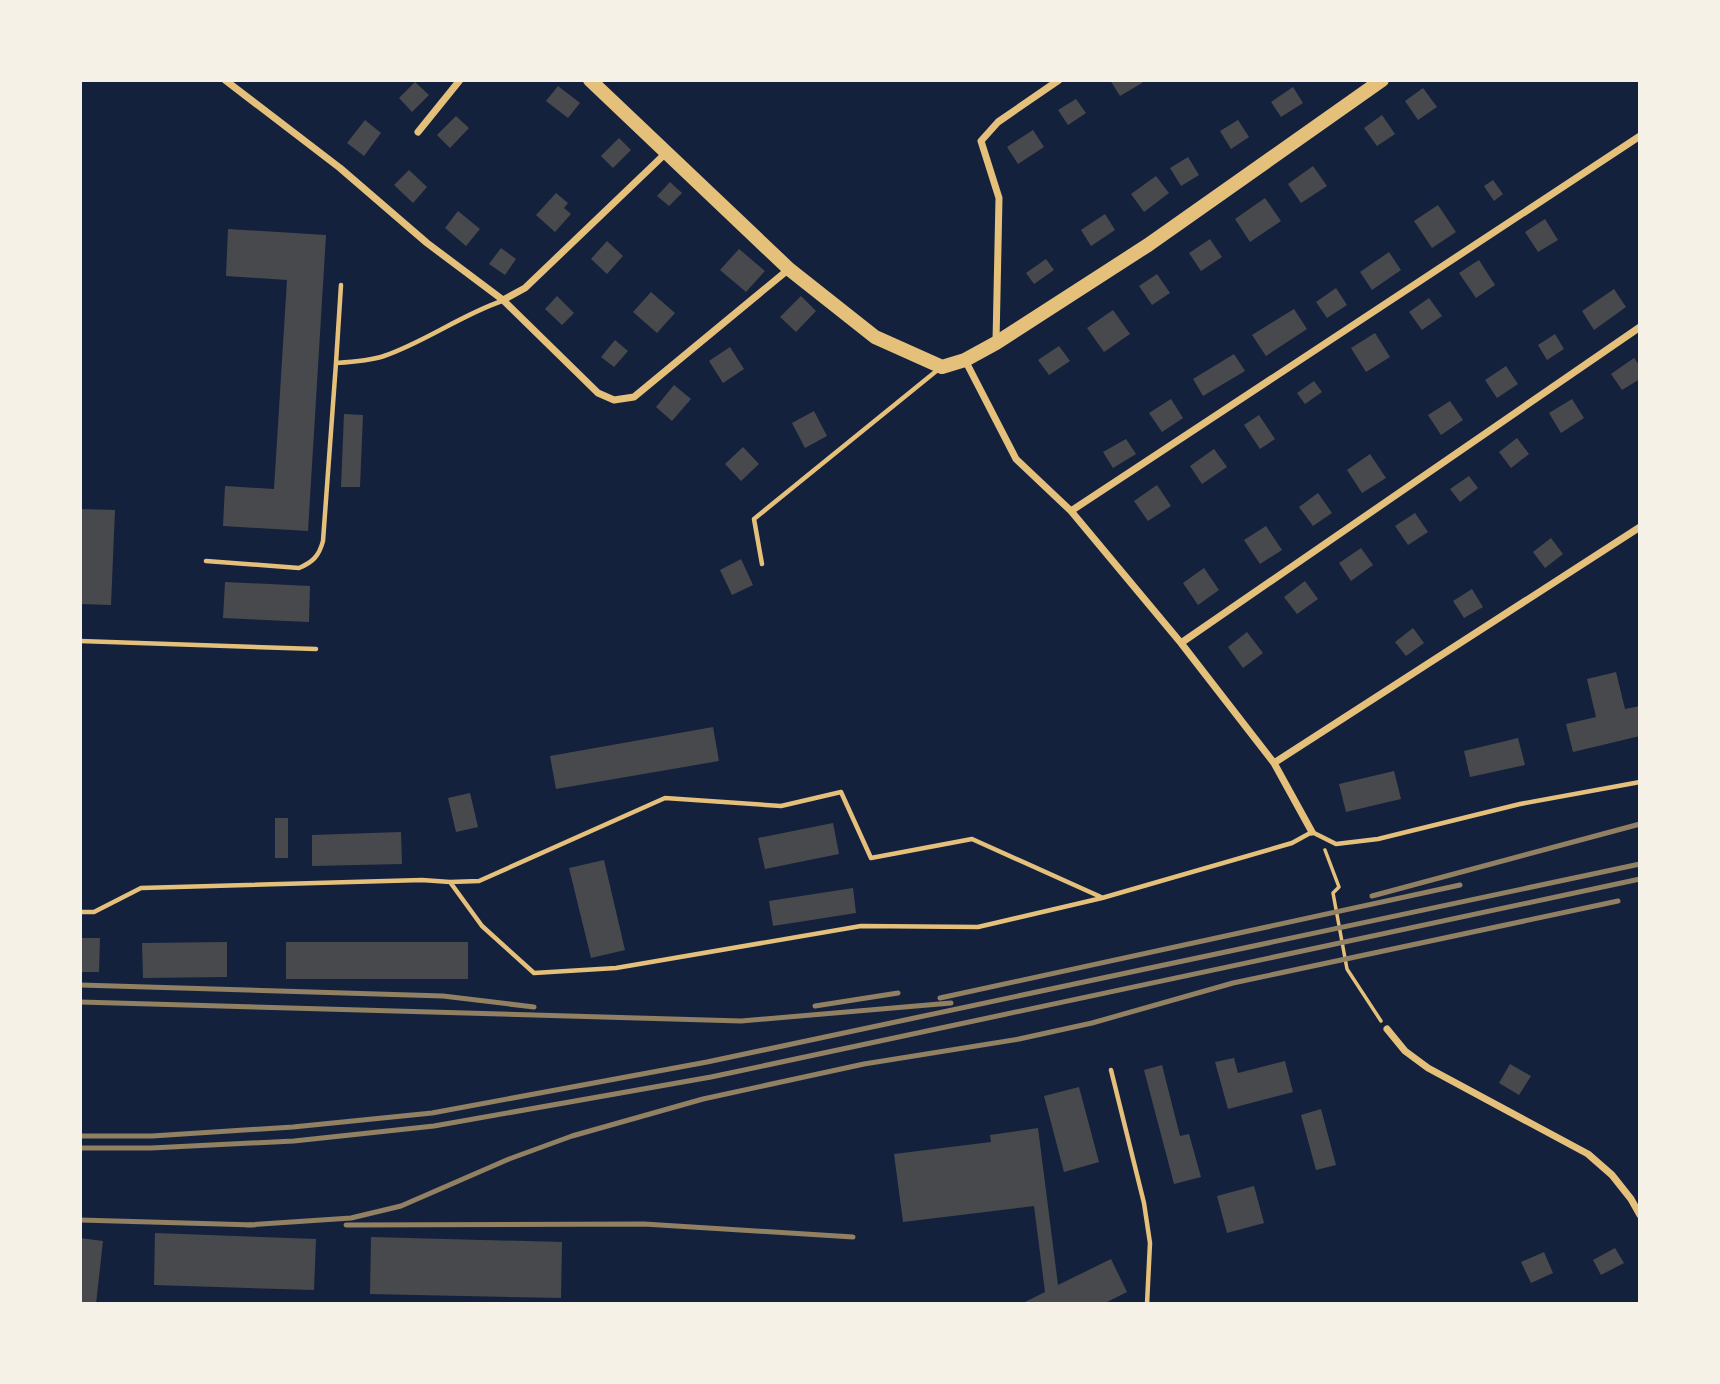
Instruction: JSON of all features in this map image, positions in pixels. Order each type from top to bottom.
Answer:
[{"type":"main road","points":[[590,80],[789,270],[875,337],[942,367],[965,360],[996,343],[1148,245],[1382,80]]},
{"type":"street","points":[[225,80],[340,168],[427,243],[503,300],[598,393],[614,400],[634,397],[789,270]]},
{"type":"street","points":[[418,132],[460,80]]},
{"type":"street","points":[[996,343],[999,198],[981,141],[998,122],[1059,80]]},
{"type":"street","points":[[1071,511],[1640,136]]},
{"type":"street","points":[[503,300],[525,288],[667,152]]},
{"type":"street","points":[[1181,643],[1640,327]]},
{"type":"street","points":[[965,360],[1016,459],[1071,511],[1181,643],[1274,763],[1312,832]]},
{"type":"street","points":[[1274,763],[1640,527]]},
{"type":"street","points":[[1387,1029],[1405,1051],[1428,1068],[1588,1154],[1612,1175],[1640,1215]]},
{"type":"lane","points":[[206,561],[299,568],[310,563],[319,554],[323,541],[341,285]]},
{"type":"lane","points":[[336,363],[383,356],[425,338],[478,309],[503,300]]},
{"type":"lane","points":[[762,564],[754,519],[942,367]]},
{"type":"lane","points":[[80,641],[316,649]]},
{"type":"lane","points":[[450,881],[482,926],[534,973],[615,968],[862,926],[978,927],[1102,898],[1292,843],[1312,832],[1336,844],[1378,839],[1520,804],[1640,782]]},
{"type":"lane","points":[[80,912],[94,912],[141,888],[422,880],[479,881],[665,798],[781,806],[841,792],[871,858],[972,839],[1102,898]]},
{"type":"lane","points":[[1111,1070],[1144,1203],[1150,1243],[1147,1304]]},
{"type":"path","points":[[1312,832],[1328,854],[1339,887],[1333,893],[1346,969],[1387,1029]]},
{"type":"building","points":[[1110,80],[1141,80],[1142,83],[1120,96]]},
{"type":"building","points":[[415,82],[429,95],[412,112],[399,98]]},
{"type":"building","points":[[558,86],[580,103],[568,118],[546,101]]},
{"type":"building","points":[[1293,87],[1303,103],[1281,117],[1271,102]]},
{"type":"building","points":[[1423,88],[1437,107],[1418,120],[1405,101]]},
{"type":"building","points":[[1076,99],[1086,113],[1068,125],[1058,110]]},
{"type":"building","points":[[1382,115],[1395,134],[1377,146],[1364,128]]},
{"type":"building","points":[[456,116],[469,128],[450,148],[437,135]]},
{"type":"building","points":[[365,120],[381,133],[364,156],[347,143]]},
{"type":"building","points":[[1238,120],[1249,137],[1231,149],[1220,131]]},
{"type":"building","points":[[1033,130],[1044,147],[1018,164],[1007,147]]},
{"type":"building","points":[[619,138],[631,150],[613,168],[601,156]]},
{"type":"building","points":[[1188,157],[1199,175],[1181,186],[1170,168]]},
{"type":"building","points":[[1313,166],[1327,186],[1301,203],[1288,184]]},
{"type":"building","points":[[409,170],[427,187],[413,203],[394,185]]},
{"type":"building","points":[[1156,176],[1169,193],[1144,212],[1131,194]]},
{"type":"building","points":[[1493,180],[1503,194],[1494,201],[1484,186]]},
{"type":"building","points":[[670,182],[682,193],[669,206],[657,196]]},
{"type":"building","points":[[556,193],[568,203],[564,208],[571,214],[555,232],[536,215]]},
{"type":"building","points":[[1265,198],[1281,221],[1250,242],[1235,219]]},
{"type":"building","points":[[1438,205],[1456,232],[1432,248],[1414,221]]},
{"type":"building","points":[[458,211],[480,229],[466,246],[445,228]]},
{"type":"building","points":[[1105,214],[1115,230],[1091,246],[1081,230]]},
{"type":"building","points":[[1545,219],[1558,240],[1538,252],[1525,232]]},
{"type":"building","points":[[228,229],[326,235],[308,531],[223,526],[225,486],[274,489],[287,280],[226,276]]},
{"type":"building","points":[[1210,239],[1222,257],[1201,271],[1189,253]]},
{"type":"building","points":[[607,241],[623,256],[607,274],[591,259]]},
{"type":"building","points":[[501,248],[516,259],[505,275],[489,264]]},
{"type":"building","points":[[739,249],[765,271],[746,292],[720,270]]},
{"type":"building","points":[[1389,252],[1401,270],[1372,290],[1360,272]]},
{"type":"building","points":[[1046,259],[1054,270],[1034,284],[1026,273]]},
{"type":"building","points":[[1479,260],[1495,285],[1476,298],[1459,273]]},
{"type":"building","points":[[1157,274],[1170,293],[1152,305],[1139,286]]},
{"type":"building","points":[[1336,288],[1347,305],[1327,318],[1316,302]]},
{"type":"building","points":[[1614,289],[1626,307],[1594,330],[1582,311]]},
{"type":"building","points":[[651,292],[675,313],[657,333],[633,312]]},
{"type":"building","points":[[557,296],[574,313],[562,325],[545,309]]},
{"type":"building","points":[[801,296],[816,311],[796,332],[780,317]]},
{"type":"building","points":[[1429,298],[1442,316],[1422,330],[1409,312]]},
{"type":"building","points":[[1294,309],[1307,329],[1266,356],[1252,335]]},
{"type":"building","points":[[1113,310],[1130,334],[1104,352],[1087,328]]},
{"type":"building","points":[[1375,333],[1390,357],[1366,372],[1351,348]]},
{"type":"building","points":[[1555,334],[1564,349],[1547,360],[1538,345]]},
{"type":"building","points":[[615,340],[628,351],[614,367],[601,357]]},
{"type":"building","points":[[1059,346],[1070,361],[1049,375],[1038,360]]},
{"type":"building","points":[[730,347],[744,369],[723,383],[709,361]]},
{"type":"building","points":[[1234,354],[1245,371],[1203,396],[1193,379]]},
{"type":"building","points":[[1634,358],[1640,366],[1640,379],[1622,390],[1611,374]]},
{"type":"building","points":[[1506,366],[1518,384],[1497,398],[1485,380]]},
{"type":"building","points":[[1314,381],[1322,392],[1305,404],[1297,393]]},
{"type":"building","points":[[674,385],[691,399],[672,421],[656,407]]},
{"type":"building","points":[[1171,399],[1183,418],[1162,432],[1149,413]]},
{"type":"building","points":[[1572,399],[1584,418],[1561,433],[1549,413]]},
{"type":"building","points":[[1450,401],[1463,420],[1441,435],[1428,415]]},
{"type":"building","points":[[814,411],[827,436],[805,448],[792,423]]},
{"type":"building","points":[[344,414],[363,415],[360,487],[341,487]]},
{"type":"building","points":[[1259,415],[1275,439],[1260,449],[1244,425]]},
{"type":"building","points":[[1517,438],[1529,454],[1511,468],[1499,452]]},
{"type":"building","points":[[1126,439],[1136,454],[1113,468],[1103,452]]},
{"type":"building","points":[[743,447],[759,464],[741,481],[725,464]]},
{"type":"building","points":[[1214,449],[1227,467],[1202,484],[1190,466]]},
{"type":"building","points":[[1370,454],[1386,478],[1362,493],[1347,470]]},
{"type":"building","points":[[1469,476],[1478,488],[1460,502],[1450,489]]},
{"type":"building","points":[[1157,485],[1171,506],[1148,521],[1134,501]]},
{"type":"building","points":[[1318,493],[1332,513],[1313,526],[1299,507]]},
{"type":"building","points":[[80,509],[115,510],[111,605],[80,604]]},
{"type":"building","points":[[1415,513],[1428,532],[1408,545],[1395,526]]},
{"type":"building","points":[[1266,526],[1282,550],[1260,564],[1244,540]]},
{"type":"building","points":[[1551,538],[1563,554],[1545,568],[1533,552]]},
{"type":"building","points":[[1361,548],[1373,565],[1351,581],[1339,563]]},
{"type":"building","points":[[741,559],[753,585],[732,595],[720,570]]},
{"type":"building","points":[[1204,568],[1219,590],[1198,605],[1183,583]]},
{"type":"building","points":[[1305,581],[1318,599],[1297,614],[1284,597]]},
{"type":"building","points":[[225,582],[310,586],[309,622],[223,618]]},
{"type":"building","points":[[1472,589],[1483,607],[1464,618],[1453,601]]},
{"type":"building","points":[[1413,628],[1424,643],[1406,656],[1395,642]]},
{"type":"building","points":[[1247,632],[1263,653],[1243,668],[1228,647]]},
{"type":"building","points":[[1616,672],[1625,709],[1640,706],[1640,736],[1573,752],[1566,724],[1596,717],[1587,679]]},
{"type":"building","points":[[713,727],[719,761],[556,789],[550,756]]},
{"type":"building","points":[[1518,738],[1525,765],[1470,777],[1464,751]]},
{"type":"building","points":[[1394,771],[1401,799],[1346,812],[1339,784]]},
{"type":"building","points":[[470,793],[478,827],[456,832],[448,798]]},
{"type":"building","points":[[275,818],[288,818],[288,858],[275,858]]},
{"type":"building","points":[[833,823],[839,854],[765,869],[758,838]]},
{"type":"building","points":[[401,832],[402,864],[312,866],[312,835]]},
{"type":"building","points":[[604,860],[625,950],[591,958],[569,868]]},
{"type":"building","points":[[853,888],[856,913],[773,926],[769,901]]},
{"type":"building","points":[[80,938],[100,938],[99,972],[80,972]]},
{"type":"building","points":[[227,942],[227,977],[143,978],[142,943]]},
{"type":"building","points":[[286,942],[468,942],[468,979],[286,979]]},
{"type":"building","points":[[1234,1058],[1238,1073],[1285,1061],[1293,1092],[1228,1109],[1215,1062]]},
{"type":"building","points":[[1510,1064],[1531,1076],[1519,1095],[1499,1083]]},
{"type":"building","points":[[1162,1065],[1180,1136],[1189,1134],[1201,1177],[1174,1184],[1144,1070]]},
{"type":"building","points":[[1079,1087],[1099,1162],[1064,1172],[1044,1096]]},
{"type":"building","points":[[1321,1109],[1336,1165],[1316,1170],[1301,1115]]},
{"type":"building","points":[[1038,1128],[1058,1285],[1111,1259],[1127,1292],[1103,1304],[1021,1304],[1045,1292],[1034,1206],[903,1222],[894,1154],[991,1142],[990,1135]]},
{"type":"building","points":[[1254,1186],[1264,1223],[1227,1233],[1217,1196]]},
{"type":"building","points":[[155,1233],[316,1239],[314,1290],[154,1285]]},
{"type":"building","points":[[371,1237],[562,1242],[561,1298],[370,1294]]},
{"type":"building","points":[[80,1238],[103,1241],[96,1304],[80,1304]]},
{"type":"building","points":[[1615,1248],[1624,1263],[1601,1275],[1593,1260]]},
{"type":"building","points":[[1544,1252],[1553,1273],[1531,1283],[1521,1262]]},
{"type":"railway","points":[[1372,896],[1640,824]]},
{"type":"railway","points":[[80,1136],[152,1136],[293,1127],[432,1113],[707,1062],[1640,864]]},
{"type":"railway","points":[[80,1148],[151,1148],[294,1141],[434,1126],[711,1077],[1640,879]]},
{"type":"railway","points":[[940,998],[1460,885]]},
{"type":"railway","points":[[247,1225],[351,1218],[401,1206],[509,1159],[572,1136],[703,1099],[864,1064],[1019,1039],[1092,1023],[1233,983],[1618,901]]},
{"type":"railway","points":[[80,985],[443,996],[534,1007]]},
{"type":"railway","points":[[815,1006],[898,993]]},
{"type":"railway","points":[[80,1002],[741,1021],[951,1003]]},
{"type":"railway","points":[[80,1220],[255,1225]]},
{"type":"railway","points":[[346,1225],[644,1224],[853,1237]]}]
